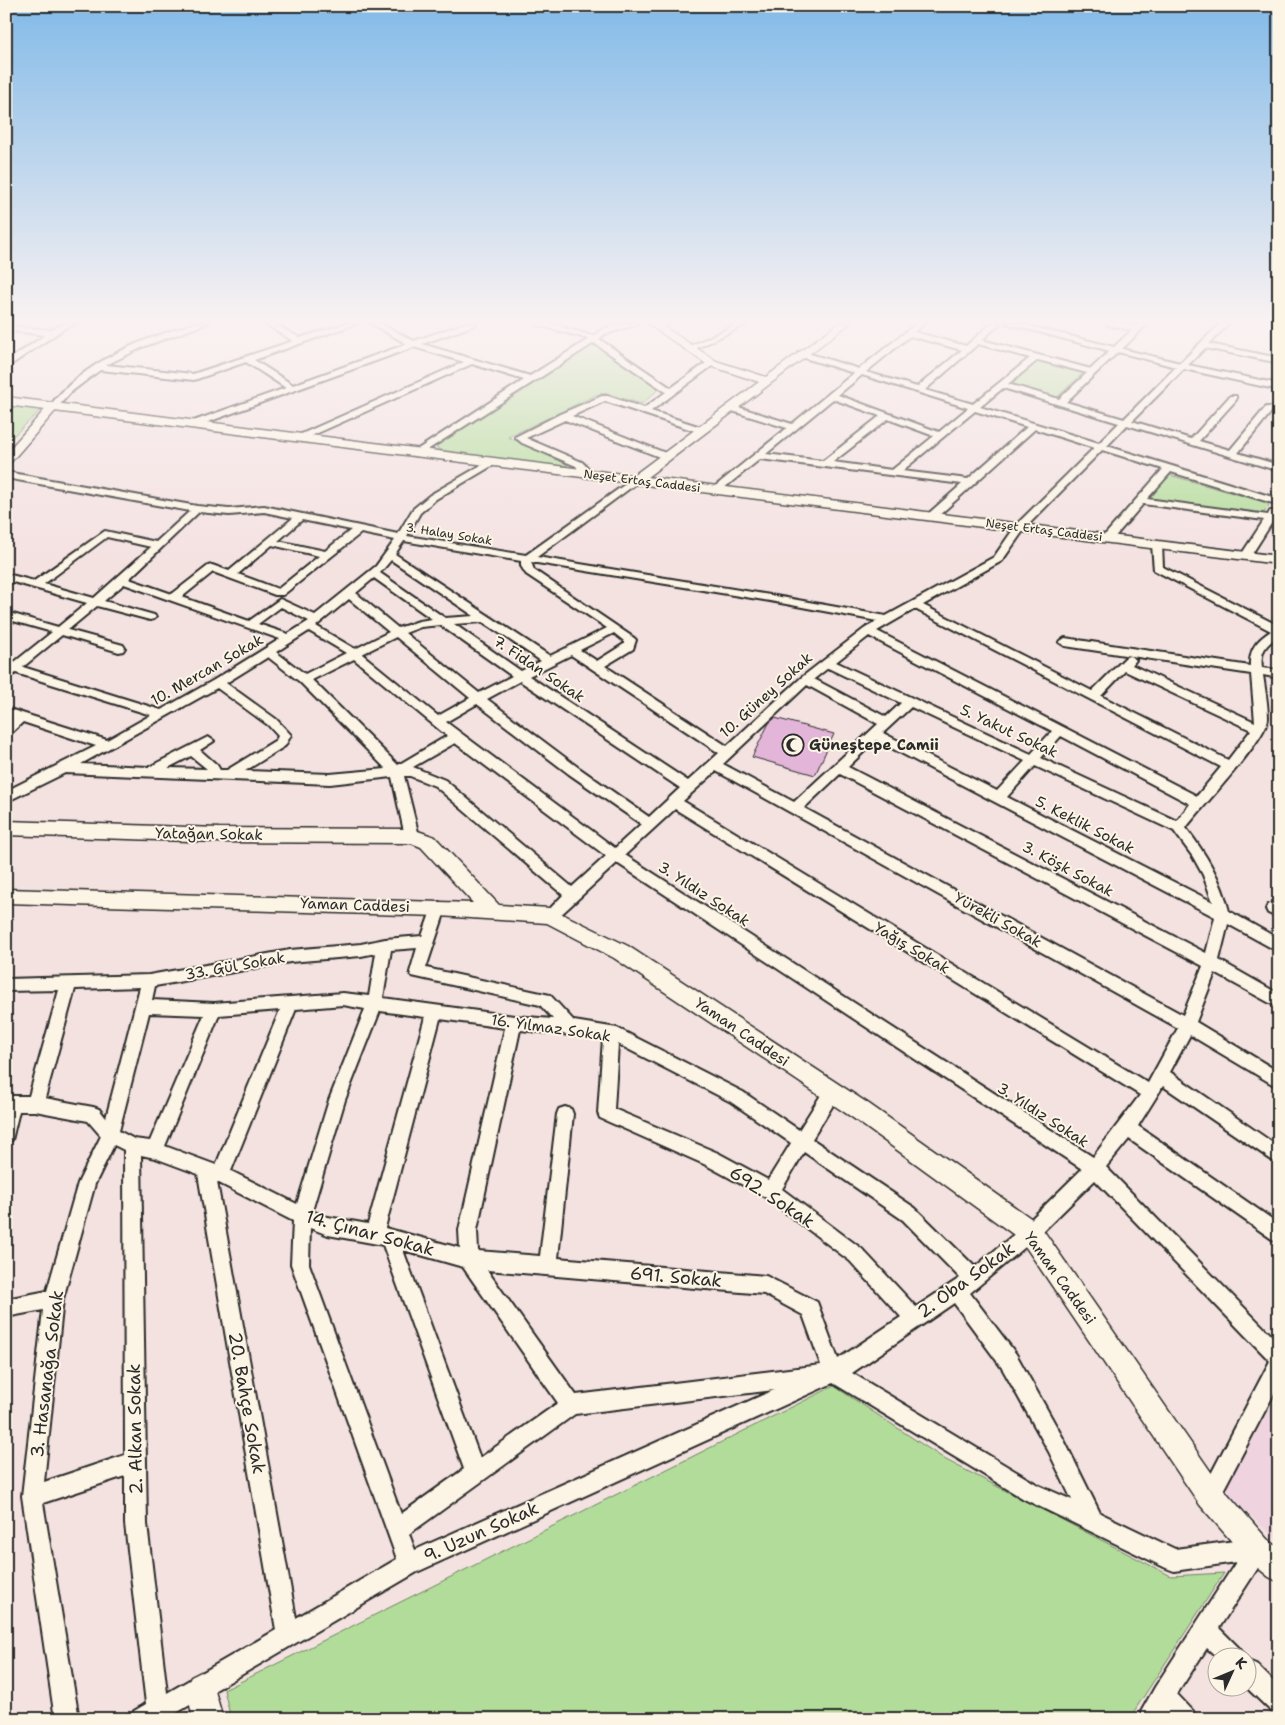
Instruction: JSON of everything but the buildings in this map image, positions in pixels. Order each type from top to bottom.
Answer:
[{"type":"main road","name":"Neşet Ertaş Caddesi","points":[[26,404],[634,480],[1021,526],[1279,560]]},
{"type":"main road","name":"Yatağan Sokak","points":[[6,828],[219,835],[412,836]]},
{"type":"main road","points":[[412,836],[428,842],[492,910]]},
{"type":"main road","name":"Yaman Caddesi","points":[[6,896],[492,910],[550,916],[621,952],[832,1092],[1030,1232],[1210,1495],[1257,1549],[1279,1567]]},
{"type":"street","points":[[6,460],[56,404]]},
{"type":"street","points":[[194,424],[250,404]]},
{"type":"street","points":[[302,437],[377,404]]},
{"type":"street","points":[[418,453],[494,404]]},
{"type":"street","points":[[584,473],[584,468],[579,464],[521,439],[524,435],[591,404]]},
{"type":"street","points":[[623,404],[701,430]]},
{"type":"street","points":[[645,410],[654,404]]},
{"type":"street","points":[[597,666],[629,646],[630,640],[530,572],[525,565],[527,559],[738,404]]},
{"type":"street","points":[[716,490],[823,404]]},
{"type":"street","points":[[852,404],[940,435]]},
{"type":"street","points":[[959,404],[1279,502]]},
{"type":"street","points":[[894,473],[979,404]]},
{"type":"street","points":[[1066,404],[1279,468]]},
{"type":"street","name":"10. Güney Sokak","points":[[550,916],[727,752],[827,663],[868,631],[998,559],[1021,526],[1144,404]]},
{"type":"street","points":[[1193,442],[1228,404]]},
{"type":"street","points":[[732,408],[793,427]]},
{"type":"street","points":[[1232,454],[1269,409]]},
{"type":"street","points":[[563,416],[665,456]]},
{"type":"street","points":[[825,464],[886,416]]},
{"type":"street","points":[[932,516],[1033,426]]},
{"type":"street","points":[[758,456],[969,482]]},
{"type":"street","name":"10. Mercan Sokak","points":[[6,797],[108,744],[218,683],[290,639],[313,623],[373,574],[390,555],[416,511],[433,497],[492,462]]},
{"type":"street","points":[[1108,538],[1169,468]]},
{"type":"street","name":"3. Halay Sokak","points":[[6,476],[197,509],[229,512],[264,509],[401,538],[770,598],[888,620]]},
{"type":"street","points":[[1140,501],[1275,519]]},
{"type":"street","points":[[1246,555],[1275,519],[1279,506]]},
{"type":"street","points":[[9,670],[61,631],[122,580],[197,509]]},
{"type":"street","points":[[230,575],[300,517]]},
{"type":"street","points":[[174,598],[212,568],[278,593],[358,530]]},
{"type":"street","points":[[37,584],[106,534],[158,546]]},
{"type":"street","points":[[270,542],[327,555]]},
{"type":"street","points":[[1157,545],[1158,568],[1279,631],[1262,642],[1255,656],[1262,720],[1259,729],[1246,747],[1198,802],[1179,828],[1198,853],[1210,874],[1217,890],[1223,914]]},
{"type":"street","points":[[390,555],[550,661]]},
{"type":"street","name":"7. Fidan Sokak","points":[[373,574],[520,676],[689,788]]},
{"type":"street","points":[[6,582],[12,578],[37,584],[150,617]]},
{"type":"street","points":[[122,580],[290,639]]},
{"type":"street","points":[[350,594],[478,699],[574,771],[650,824]]},
{"type":"street","name":"3. Yıldız Sokak","points":[[250,625],[280,602],[313,623],[354,653],[456,736],[615,855],[1095,1168],[1279,1357]]},
{"type":"street","points":[[915,605],[1229,766]]},
{"type":"street","points":[[6,615],[119,648]]},
{"type":"street","points":[[304,679],[397,632],[419,624],[485,618]]},
{"type":"street","points":[[438,722],[520,676],[615,628]]},
{"type":"street","points":[[868,631],[1198,802]]},
{"type":"street","points":[[1065,642],[1279,674]]},
{"type":"street","points":[[572,650],[727,752]]},
{"type":"street","points":[[270,652],[304,679],[397,772],[412,836]]},
{"type":"street","points":[[1094,696],[1137,652]]},
{"type":"street","name":"5. Yakut Sokak","points":[[827,663],[1179,828]]},
{"type":"street","points":[[1124,666],[1259,729]]},
{"type":"street","points":[[9,670],[160,714]]},
{"type":"street","points":[[806,680],[887,723]]},
{"type":"street","points":[[218,683],[272,722],[285,736],[281,742],[229,775]]},
{"type":"street","points":[[796,809],[909,702]]},
{"type":"street","points":[[6,712],[108,744]]},
{"type":"street","points":[[6,731],[21,717]]},
{"type":"street","points":[[998,798],[1059,731]]},
{"type":"street","name":"5. Keklik Sokak","points":[[875,734],[1223,914],[1279,946]]},
{"type":"street","points":[[397,772],[456,736]]},
{"type":"street","points":[[151,772],[208,741]]},
{"type":"street","points":[[192,750],[213,768],[214,774]]},
{"type":"street","name":"Yürekli Sokak","points":[[714,764],[1188,1025],[1279,1081]]},
{"type":"street","points":[[62,768],[330,779],[411,771],[440,783],[572,895]]},
{"type":"street","name":"3. Köşk Sokak","points":[[840,768],[1211,963],[1279,1002]]},
{"type":"street","name":"Yağış Sokak","points":[[674,802],[1151,1094]]},
{"type":"street","points":[[440,908],[417,972],[545,1000],[570,1027]]},
{"type":"street","name":"2. Oba Sokak","points":[[834,1373],[974,1279],[1030,1232],[1095,1168],[1151,1094],[1188,1025],[1211,963],[1223,914]]},
{"type":"street","name":"33. Gül Sokak","points":[[6,985],[149,981],[290,956],[361,950],[385,945],[427,941]]},
{"type":"street","points":[[385,945],[375,1004],[337,1100],[302,1216],[300,1264],[410,1564]]},
{"type":"street","name":"3. Hasanağa Sokak","points":[[67,1719],[32,1496],[54,1299],[87,1183],[110,1135],[149,981]]},
{"type":"street","points":[[36,1104],[69,982]]},
{"type":"street","name":"16. Yılmaz Sokak","points":[[143,1006],[214,1009],[343,999],[514,1023],[570,1027],[610,1033],[737,1097],[909,1214],[974,1279]]},
{"type":"street","points":[[214,1172],[291,1003]]},
{"type":"street","points":[[155,1150],[214,1009]]},
{"type":"street","points":[[434,1012],[382,1236],[476,1473]]},
{"type":"street","points":[[514,1023],[468,1230],[469,1259],[571,1405]]},
{"type":"street","name":"692. Sokak","points":[[610,1033],[606,1113],[712,1159],[771,1191],[856,1255],[914,1318]]},
{"type":"street","points":[[1162,1075],[1279,1157]]},
{"type":"street","points":[[771,1191],[832,1092]]},
{"type":"street","points":[[6,1135],[9,1104],[36,1104],[93,1114],[110,1135]]},
{"type":"street","points":[[548,1266],[565,1114]]},
{"type":"street","points":[[1127,1128],[1279,1235]]},
{"type":"street","name":"14. Çınar Sokak","points":[[110,1135],[132,1146],[155,1150],[214,1172],[302,1216],[328,1226],[382,1236],[469,1259]]},
{"type":"street","name":"2. Alkan Sokak","points":[[132,1146],[136,1524],[153,1716]]},
{"type":"street","name":"20. Bahçe Sokak","points":[[214,1172],[288,1636]]},
{"type":"street","name":"691. Sokak","points":[[469,1259],[766,1285],[810,1309],[834,1373]]},
{"type":"street","points":[[956,1290],[1009,1361],[1056,1445],[1094,1520]]},
{"type":"street","points":[[6,1308],[54,1299]]},
{"type":"street","points":[[1210,1495],[1279,1364]]},
{"type":"street","points":[[398,1530],[571,1405],[834,1373],[1031,1492],[1094,1520],[1174,1560],[1257,1549]]},
{"type":"street","name":"9. Uzun Sokak","points":[[153,1716],[410,1564],[834,1373]]},
{"type":"street","points":[[32,1496],[136,1462]]},
{"type":"street","points":[[1148,1719],[1257,1549]]},
{"type":"street","points":[[1205,1630],[1223,1648]]},
{"type":"street","points":[[1258,1682],[1279,1703]]},
{"type":"street","points":[[201,1687],[208,1719]]},
{"type":"street","points":[[1163,1695],[1185,1719]]},
{"type":"shaded area","points":[[1279,1392],[1279,1542],[1223,1491]]},
{"type":"green space","points":[[6,404],[42,409],[6,443]]},
{"type":"green space","points":[[499,404],[578,404],[508,437],[568,465],[558,466],[442,451],[436,447],[440,440]]},
{"type":"green space","points":[[1166,474],[1264,502],[1269,507],[1261,515],[1152,500],[1147,496]]},
{"type":"green space","points":[[834,1386],[946,1460],[1171,1576],[1224,1573],[1129,1719],[231,1719],[224,1690]]},
{"type":"place","name":"Güneştepe Camii","points":[[793,745]]}]
